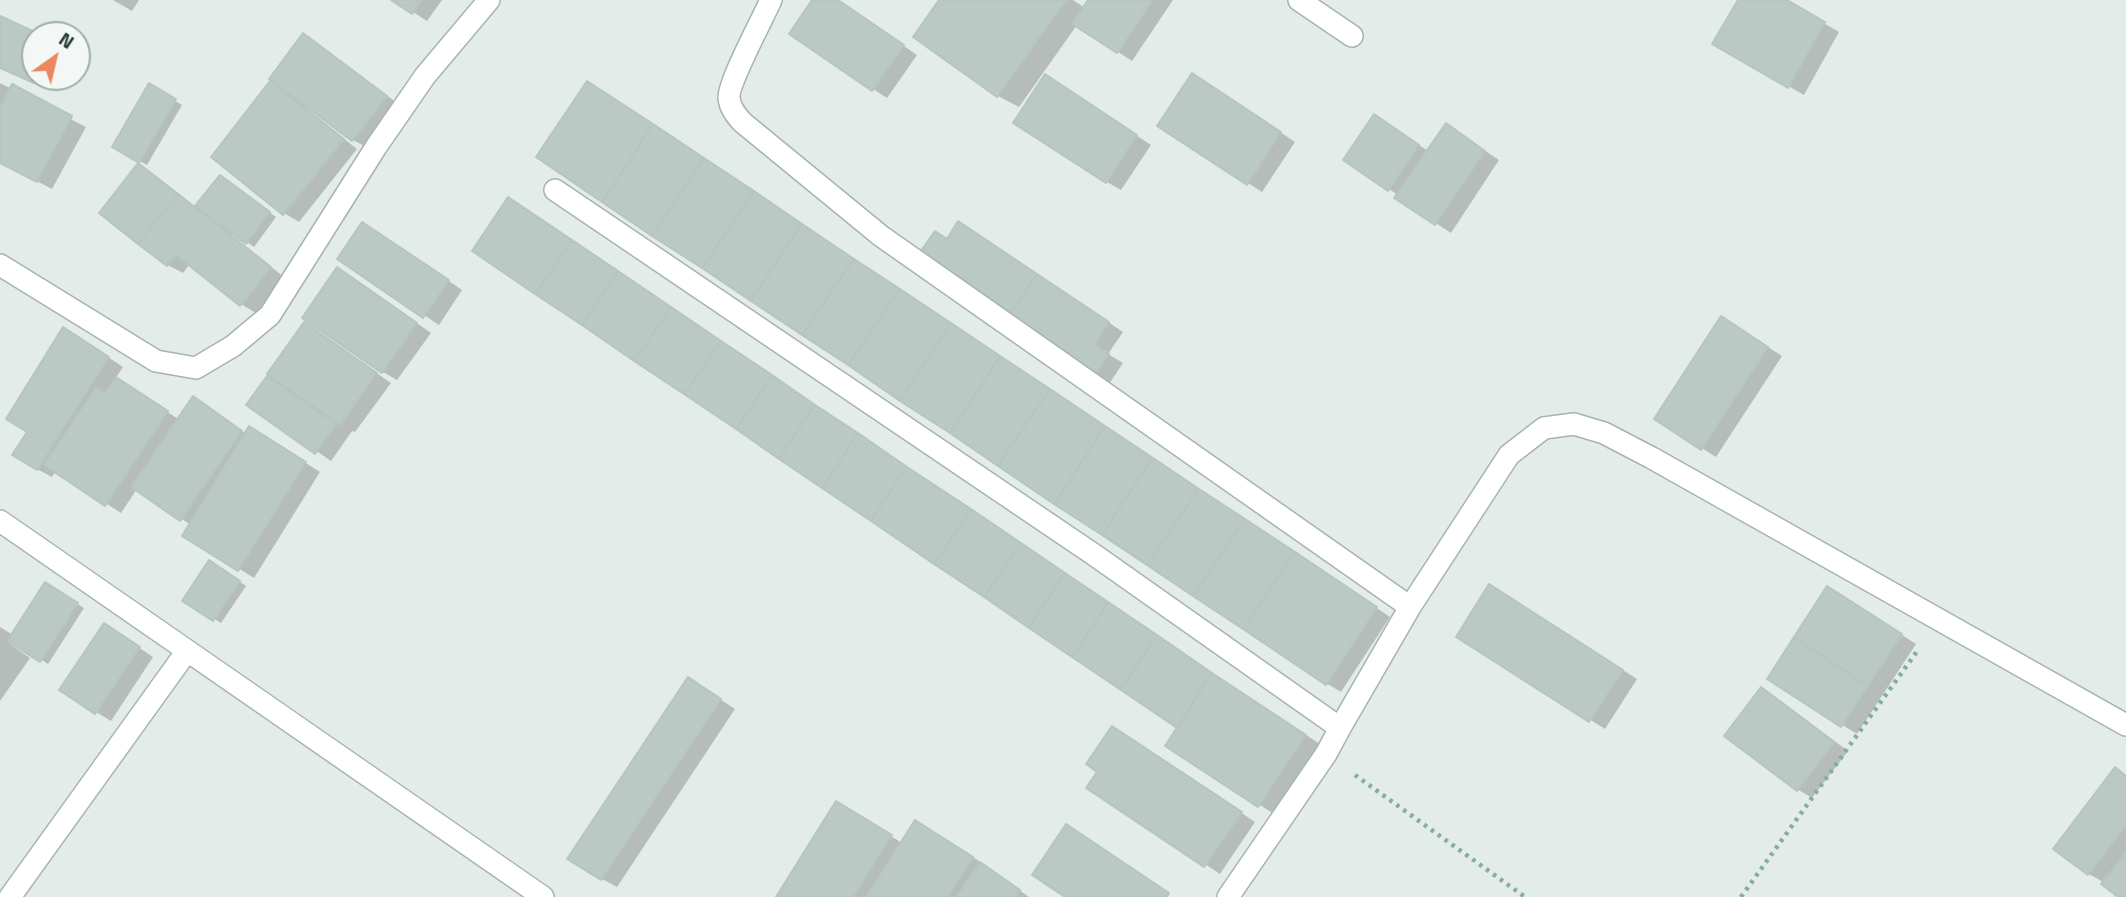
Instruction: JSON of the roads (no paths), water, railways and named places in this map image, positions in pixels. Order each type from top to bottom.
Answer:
[{"type":"street","points":[[0,265],[156,361],[196,368],[233,346],[270,315],[376,147],[425,76],[489,0]]},
{"type":"street","points":[[771,0],[733,82],[729,97],[733,111],[742,122],[881,236],[1409,607]]},
{"type":"street","points":[[1299,0],[1352,36]]},
{"type":"street","points":[[555,190],[1081,546],[1340,728]]},
{"type":"street","points":[[1228,897],[1326,754],[1409,607],[1509,455],[1544,428],[1574,424],[1604,433],[2126,725]]},
{"type":"street","points":[[0,521],[543,897]]},
{"type":"street","points":[[10,897],[187,651]]}]
